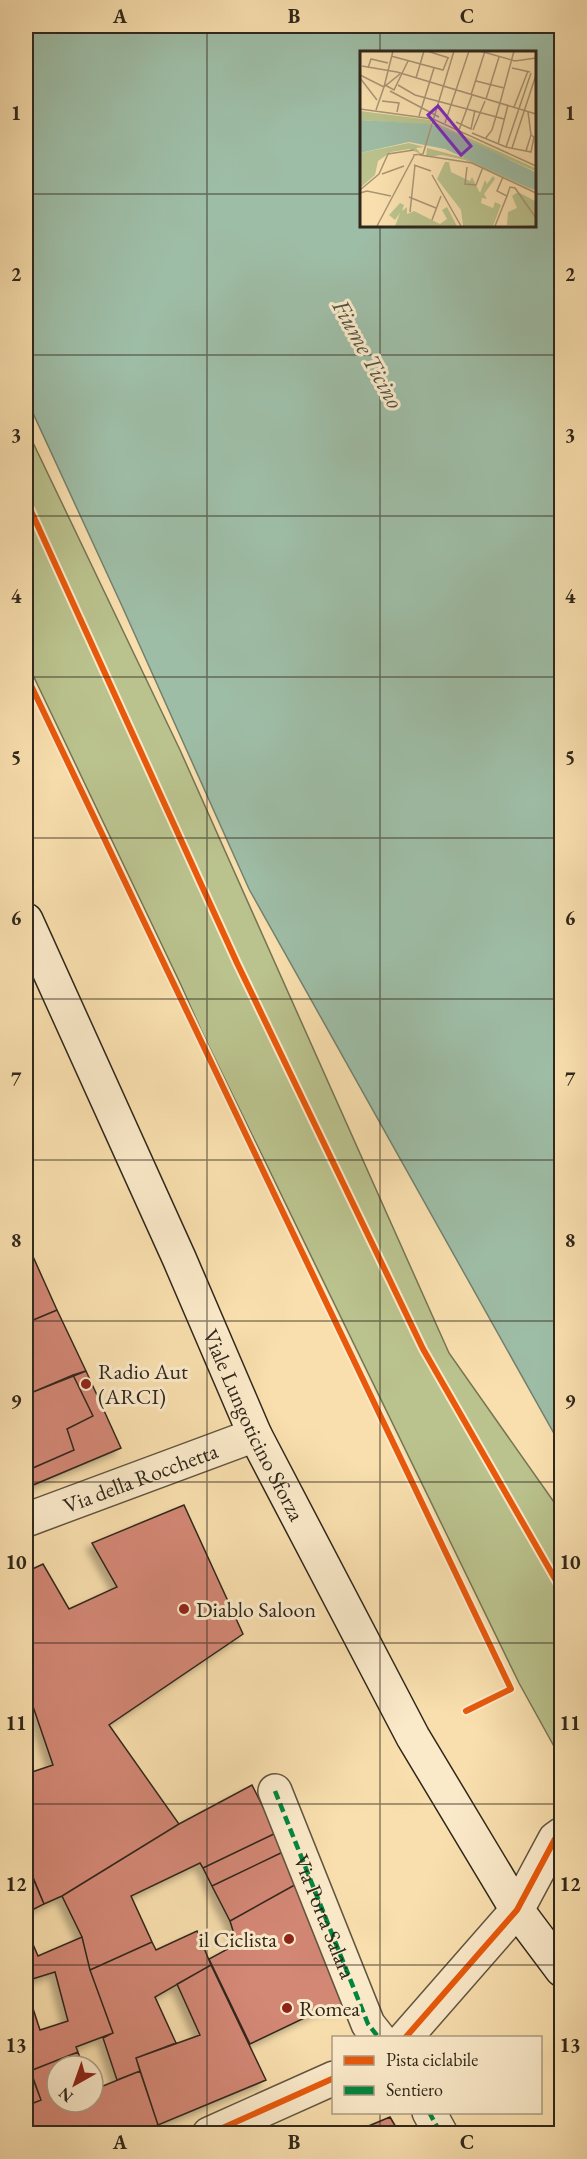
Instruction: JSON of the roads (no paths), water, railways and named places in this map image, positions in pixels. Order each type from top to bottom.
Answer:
[{"type":"main road","name":"Viale Lungoticino Sforza","points":[[26,920],[179,1258],[255,1435],[413,1737],[517,1910],[561,1970]]},
{"type":"main road","name":"Via della Rocchetta","points":[[26,1520],[255,1435]]},
{"type":"main road","name":"Via Porta Salara","points":[[275,1791],[368,2024],[378,2036]]},
{"type":"main road","points":[[406,2036],[517,1910],[555,1839],[561,1834]]},
{"type":"main road","points":[[209,2133],[332,2078]]},
{"type":"main road","points":[[430,2114],[441,2133]]},
{"type":"water","name":"Fiume Ticino","points":[[26,26],[561,26],[561,1446],[249,889],[26,398]]},
{"type":"place","name":"Radio Aut (ARCI)","points":[[86,1384]]},
{"type":"place","name":"Diablo Saloon","points":[[184,1609]]},
{"type":"place","name":"il Ciclista","points":[[289,1939]]},
{"type":"place","name":"Romea","points":[[287,2008]]}]
